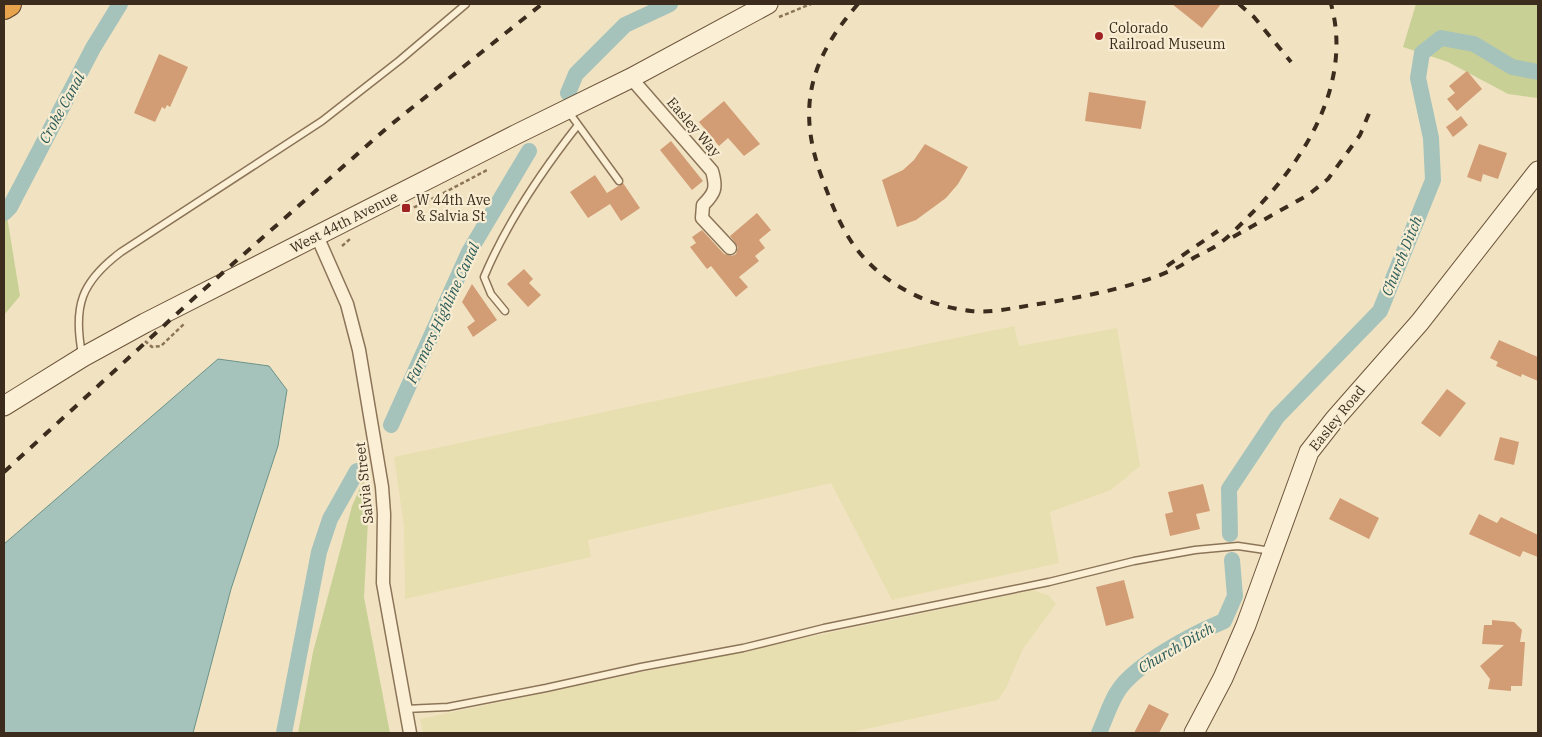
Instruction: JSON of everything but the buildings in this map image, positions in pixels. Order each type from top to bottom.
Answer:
[{"type":"highway","points":[[4,7],[9,4]]},
{"type":"street","name":"West 44th Avenue","points":[[4,406],[83,357],[145,323],[630,78],[768,4]]},
{"type":"street","name":"Easley Way","points":[[630,78],[712,171],[716,184],[712,197],[703,205],[702,218],[730,248]]},
{"type":"street","name":"Easley Road","points":[[1194,733],[1223,678],[1242,634],[1309,452],[1334,420],[1420,322],[1538,171]]},
{"type":"street","name":"Salvia Street","points":[[317,236],[347,304],[359,350],[382,487],[384,514],[383,583],[410,733]]},
{"type":"lane","points":[[83,357],[78,326],[80,304],[89,284],[103,266],[322,121],[400,60],[466,4]]},
{"type":"lane","points":[[566,110],[619,181]]},
{"type":"lane","points":[[505,311],[490,294],[484,277],[496,247],[548,162],[578,125]]},
{"type":"lane","points":[[405,709],[448,707],[546,688],[641,667],[743,648],[833,626],[1049,582],[1134,561],[1187,551],[1238,546],[1273,551]]},
{"type":"shaded area","points":[[1014,326],[1019,346],[1117,328],[1140,466],[1111,490],[1050,512],[1059,563],[892,600],[831,483],[588,540],[591,557],[405,599],[404,526],[394,457]]},
{"type":"shaded area","points":[[1033,590],[1048,595],[1056,604],[1023,649],[1006,688],[998,700],[848,733],[423,733],[420,719]]},
{"type":"green space","points":[[1416,4],[1538,4],[1538,98],[1508,94],[1448,62],[1403,47]]},
{"type":"green space","points":[[4,198],[20,296],[4,315]]},
{"type":"green space","points":[[364,479],[368,521],[364,597],[390,733],[298,733],[313,652],[352,506]]},
{"type":"water","points":[[218,359],[269,366],[287,390],[278,446],[231,589],[193,733],[4,733],[4,544]]},
{"type":"waterway","name":"Croke Canal","points":[[4,213],[10,207],[93,48],[120,4]]},
{"type":"waterway","name":"Farmers Highline Canal","points":[[568,93],[576,74],[625,25],[670,4]]},
{"type":"waterway","name":"Church Ditch","points":[[1230,534],[1229,489],[1277,417],[1380,311],[1433,180],[1431,138],[1418,78],[1422,53],[1441,38],[1474,44],[1512,67],[1538,72]]},
{"type":"waterway","name":"Farmers Highline Canal","points":[[391,425],[469,252],[529,151]]},
{"type":"waterway","name":"Farmers Highline Canal","points":[[284,733],[319,552],[330,519],[357,471]]},
{"type":"waterway","name":"Church Ditch","points":[[1099,733],[1118,691],[1138,670],[1166,650],[1224,621],[1235,596],[1232,560]]},
{"type":"railway","points":[[4,472],[193,299],[388,127],[542,4]]},
{"type":"railway","points":[[858,4],[828,45],[812,85],[809,107],[810,129],[814,153],[822,178],[847,235],[861,255],[880,273],[916,296],[943,306],[971,311],[1002,310],[1067,299],[1137,283],[1174,269],[1225,239],[1271,193],[1306,145],[1320,118],[1330,91],[1335,63],[1336,33],[1331,4]]},
{"type":"railway","points":[[1239,4],[1254,17],[1291,62]]},
{"type":"railway","points":[[1233,237],[1308,195],[1328,179],[1360,135],[1370,111]]},
{"type":"railway","points":[[1167,266],[1218,231]]},
{"type":"place","name":"Colorado Railroad Museum","points":[[1099,36]]},
{"type":"place","name":"W 44th Ave & Salvia St","points":[[406,208]]}]
